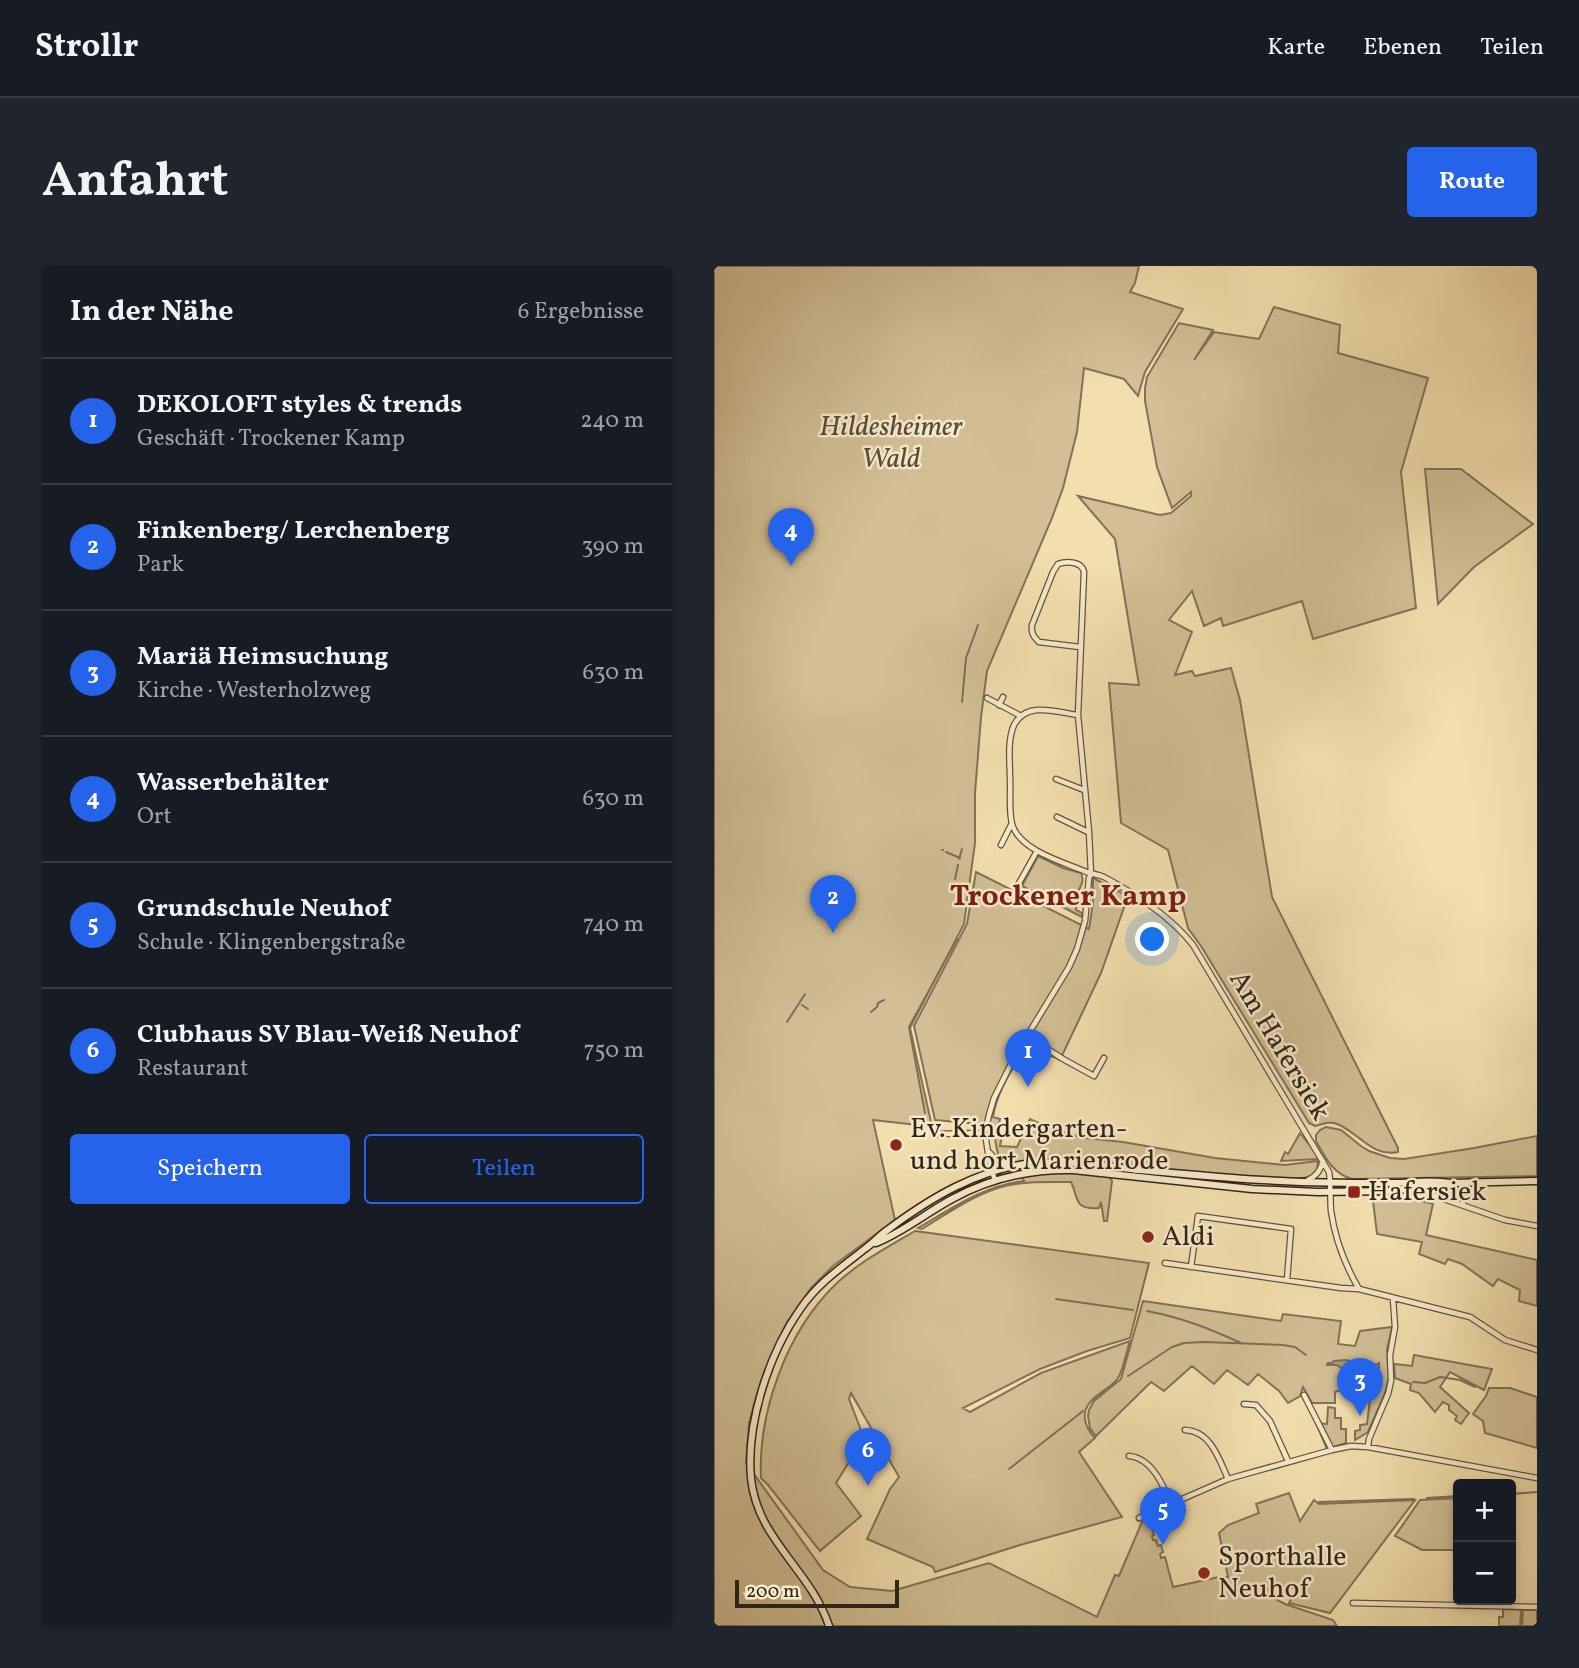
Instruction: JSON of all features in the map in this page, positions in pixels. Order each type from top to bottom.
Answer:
[{"type":"main road","points":[[829,1626],[817,1599],[766,1527],[751,1481],[750,1443],[763,1389],[789,1326],[825,1280],[885,1232],[946,1191],[972,1179],[1014,1166],[1051,1162],[1304,1182],[1450,1183]]},
{"type":"main road","points":[[868,1247],[891,1237],[951,1199],[995,1180],[1051,1169],[1252,1189],[1331,1192],[1390,1191],[1450,1183],[1537,1181]]},
{"type":"street","points":[[995,1180],[985,1133],[994,1098],[1027,1036],[1065,976],[1077,949],[1085,921],[1091,874],[1077,715],[1084,592],[1083,568],[1063,562],[1058,564],[1053,572],[1031,632],[1039,642],[1080,647]]},
{"type":"street","points":[[999,705],[1003,697]]},
{"type":"street","points":[[987,698],[1021,716]]},
{"type":"street","points":[[1001,845],[1011,824],[1010,738],[1014,724],[1021,716],[1033,710],[1077,715]]},
{"type":"street","points":[[1056,779],[1084,790]]},
{"type":"street","points":[[1057,817],[1089,832]]},
{"type":"street","points":[[1011,824],[1022,840],[1037,851],[1019,883]]},
{"type":"street","name":"Am Hafersiek","points":[[1037,851],[1102,876],[1135,895],[1189,939],[1329,1172],[1331,1208],[1337,1238],[1347,1267],[1359,1289]]},
{"type":"street","points":[[1027,1036],[1094,1076],[1104,1058]]},
{"type":"street","points":[[934,1134],[985,1133]]},
{"type":"street","points":[[987,1149],[998,1162],[1014,1166]]},
{"type":"street","points":[[1304,1182],[1316,1176],[1323,1160]]},
{"type":"street","points":[[1461,1183],[1464,1204]]},
{"type":"street","points":[[1415,1189],[1505,1220],[1537,1226]]},
{"type":"street","points":[[1191,1267],[1198,1216],[1292,1229],[1287,1280]]},
{"type":"street","points":[[1165,1263],[1359,1289],[1471,1317],[1505,1340],[1537,1350]]},
{"type":"street","points":[[1368,1447],[1391,1381],[1390,1355],[1395,1327],[1393,1299]]},
{"type":"street","points":[[1304,1395],[1332,1450]]},
{"type":"street","points":[[1244,1404],[1256,1405],[1270,1421],[1288,1461]]},
{"type":"street","points":[[1185,1430],[1199,1433],[1207,1439],[1228,1479]]},
{"type":"street","points":[[1139,1518],[1228,1479],[1351,1446],[1537,1478]]},
{"type":"street","points":[[1129,1456],[1136,1457],[1154,1472],[1166,1492],[1170,1506]]},
{"type":"street","points":[[1353,1603],[1537,1607]]},
{"type":"green space","name":"Hildesheimer Wald","points":[[714,266],[1139,266],[1130,292],[1183,309],[1145,372],[1138,396],[1124,379],[1084,368],[1077,432],[1063,488],[987,671],[975,793],[975,843],[964,924],[910,1028],[931,1122],[926,1126],[873,1120],[895,1220],[833,1266],[811,1288],[786,1324],[757,1394],[749,1423],[746,1463],[823,1570],[850,1587],[892,1591],[989,1563],[1097,1617],[1115,1575],[1119,1576],[1142,1522],[1160,1513],[1164,1528],[1152,1528],[1152,1536],[1158,1546],[1161,1545],[1161,1558],[1165,1557],[1173,1587],[1228,1577],[1219,1533],[1228,1525],[1259,1513],[1256,1504],[1289,1493],[1300,1521],[1314,1500],[1319,1504],[1415,1500],[1330,1613],[1289,1603],[1296,1589],[1271,1583],[1266,1594],[1285,1604],[1333,1620],[1337,1626],[714,1626]]},
{"type":"green space","points":[[1274,307],[1340,325],[1338,353],[1428,378],[1401,472],[1416,608],[1313,639],[1302,601],[1223,626],[1221,618],[1204,626],[1192,591],[1169,620],[1192,632],[1175,675],[1192,671],[1195,676],[1231,668],[1240,700],[1272,897],[1398,1152],[1389,1153],[1373,1148],[1334,1123],[1315,1126],[1309,1123],[1188,928],[1168,850],[1121,823],[1109,683],[1139,685],[1115,539],[1078,496],[1160,515],[1171,513],[1191,496],[1191,492],[1172,508],[1157,467],[1145,401],[1147,377],[1179,323],[1213,330],[1194,360],[1214,332],[1259,339]]},
{"type":"green space","points":[[1425,469],[1461,469],[1533,524],[1474,567],[1438,604]]},
{"type":"green space","points":[[1038,856],[1081,873],[1082,882],[1077,895],[1076,910],[1082,913],[1082,917],[1022,886]]},
{"type":"green space","points":[[976,872],[1089,929],[1093,878],[1128,896],[1101,973],[1060,1060],[1052,1056],[1048,1058],[1030,1055],[1026,1062],[1023,1060],[1031,1045],[1027,1044],[1007,1079],[993,1117],[1000,1119],[997,1134],[1002,1136],[1000,1146],[1017,1147],[1030,1119],[1054,1130],[1085,1138],[1215,1158],[1285,1165],[1318,1161],[1317,1170],[1311,1176],[1300,1179],[1224,1175],[1064,1160],[1000,1164],[992,1125],[935,1120],[914,1026],[967,924]]},
{"type":"green space","points":[[1326,1127],[1341,1130],[1369,1151],[1390,1158],[1404,1159],[1537,1136],[1537,1176],[1352,1179],[1335,1169],[1316,1141],[1316,1135]]},
{"type":"green space","points":[[1300,1133],[1318,1159],[1281,1161],[1285,1152],[1288,1154]]},
{"type":"green space","points":[[1058,1171],[1109,1176],[1112,1181],[1107,1221],[1104,1221],[1101,1202],[1099,1208],[1081,1205],[1071,1182],[1038,1182],[1013,1184],[983,1193],[922,1229],[918,1228],[982,1193],[1010,1183],[1024,1181],[1020,1174]]},
{"type":"green space","points":[[1413,1199],[1433,1204],[1426,1235],[1537,1260],[1537,1306],[1519,1301],[1520,1290],[1498,1279],[1493,1286],[1462,1264],[1448,1259],[1445,1264],[1419,1254],[1422,1242],[1377,1234],[1373,1201]]},
{"type":"green space","points":[[915,1231],[1149,1263],[1130,1338],[1040,1369],[963,1408],[970,1412],[1041,1373],[1130,1341],[1118,1378],[1087,1406],[1085,1422],[1095,1438],[1079,1452],[1122,1517],[935,1572],[933,1567],[867,1539],[890,1489],[899,1477],[851,1393],[849,1399],[864,1438],[836,1483],[861,1516],[820,1551],[761,1478],[761,1452],[770,1400],[790,1348],[803,1325],[819,1303],[845,1276]]},
{"type":"green space","points":[[1143,1301],[1281,1321],[1283,1314],[1341,1321],[1338,1344],[1355,1346],[1360,1331],[1392,1327],[1387,1350],[1389,1377],[1368,1432],[1355,1440],[1355,1431],[1360,1430],[1360,1425],[1367,1424],[1371,1391],[1343,1389],[1335,1392],[1335,1403],[1312,1403],[1303,1387],[1300,1396],[1288,1403],[1279,1391],[1258,1374],[1248,1385],[1227,1370],[1214,1384],[1192,1366],[1164,1391],[1151,1382],[1096,1436],[1090,1428],[1089,1410],[1094,1401],[1121,1379]]},
{"type":"green space","points":[[1414,1355],[1492,1369],[1484,1390],[1450,1372],[1440,1387],[1469,1413],[1461,1424],[1455,1420],[1457,1416],[1449,1410],[1449,1405],[1443,1402],[1435,1412],[1419,1393],[1410,1390],[1411,1384],[1395,1378],[1394,1364],[1412,1366]]},
{"type":"green space","points":[[1489,1388],[1510,1388],[1537,1397],[1537,1448],[1485,1433],[1483,1421],[1473,1414]]},
{"type":"green space","points":[[1328,1407],[1335,1408],[1335,1418],[1341,1418],[1341,1429],[1346,1429],[1346,1443],[1327,1449],[1316,1423],[1327,1424]]},
{"type":"green space","points":[[1453,1498],[1453,1550],[1422,1550],[1395,1536],[1420,1500]]},
{"type":"green space","points":[[1503,1609],[1521,1610],[1520,1626],[1499,1626]]},
{"type":"green space","points":[[1523,1610],[1537,1610],[1537,1626],[1522,1626]]},
{"type":"shaded area","points":[[1346,1360],[1360,1364],[1362,1361],[1376,1365],[1379,1363],[1379,1368],[1341,1368],[1327,1365]]},
{"type":"waterway","points":[[962,702],[966,658],[978,625]]},
{"type":"waterway","points":[[959,859],[962,849]]},
{"type":"waterway","points":[[946,852],[960,858]]},
{"type":"waterway","points":[[955,879],[958,865]]},
{"type":"waterway","points":[[925,1113],[909,1027],[957,939]]},
{"type":"waterway","points":[[787,1022],[805,994]]},
{"type":"waterway","points":[[871,1012],[884,1000]]},
{"type":"waterway","points":[[802,1005],[808,1009]]},
{"type":"waterway","points":[[1056,1299],[1133,1310]]},
{"type":"waterway","points":[[1147,1311],[1195,1324],[1241,1343]]},
{"type":"waterway","points":[[1128,1376],[1172,1347],[1184,1343],[1283,1345],[1295,1347],[1306,1355]]},
{"type":"waterway","points":[[1413,1382],[1425,1383],[1440,1377],[1460,1380],[1475,1387]]},
{"type":"waterway","points":[[1009,1469],[1083,1411]]},
{"type":"waterway","points":[[1516,1494],[1537,1492]]},
{"type":"waterway","points":[[1427,1498],[1453,1496]]},
{"type":"waterway","points":[[1319,1502],[1414,1499]]},
{"type":"place","name":"Wasserbehälter","points":[[791,566]]},
{"type":"place","name":"Finkenberg/ Lerchenberg","points":[[833,933]]},
{"type":"place","name":"DEKOLOFT styles & trends","points":[[1028,1087]]},
{"type":"place","name":"Ev. Kindergarten- und hort Marienrode","points":[[896,1145]]},
{"type":"place","name":"Hafersiek","points":[[1354,1192]]},
{"type":"place","name":"Aldi","points":[[1148,1237]]},
{"type":"place","name":"Mariä Heimsuchung","points":[[1360,1416]]},
{"type":"place","name":"Clubhaus SV Blau-Weiß Neuhof","points":[[868,1486]]},
{"type":"place","name":"Grundschule Neuhof","points":[[1163,1545]]},
{"type":"place","name":"Sporthalle Neuhof","points":[[1204,1573]]},
{"type":"district","name":"Trockener Kamp","points":[[1068,897]]}]
